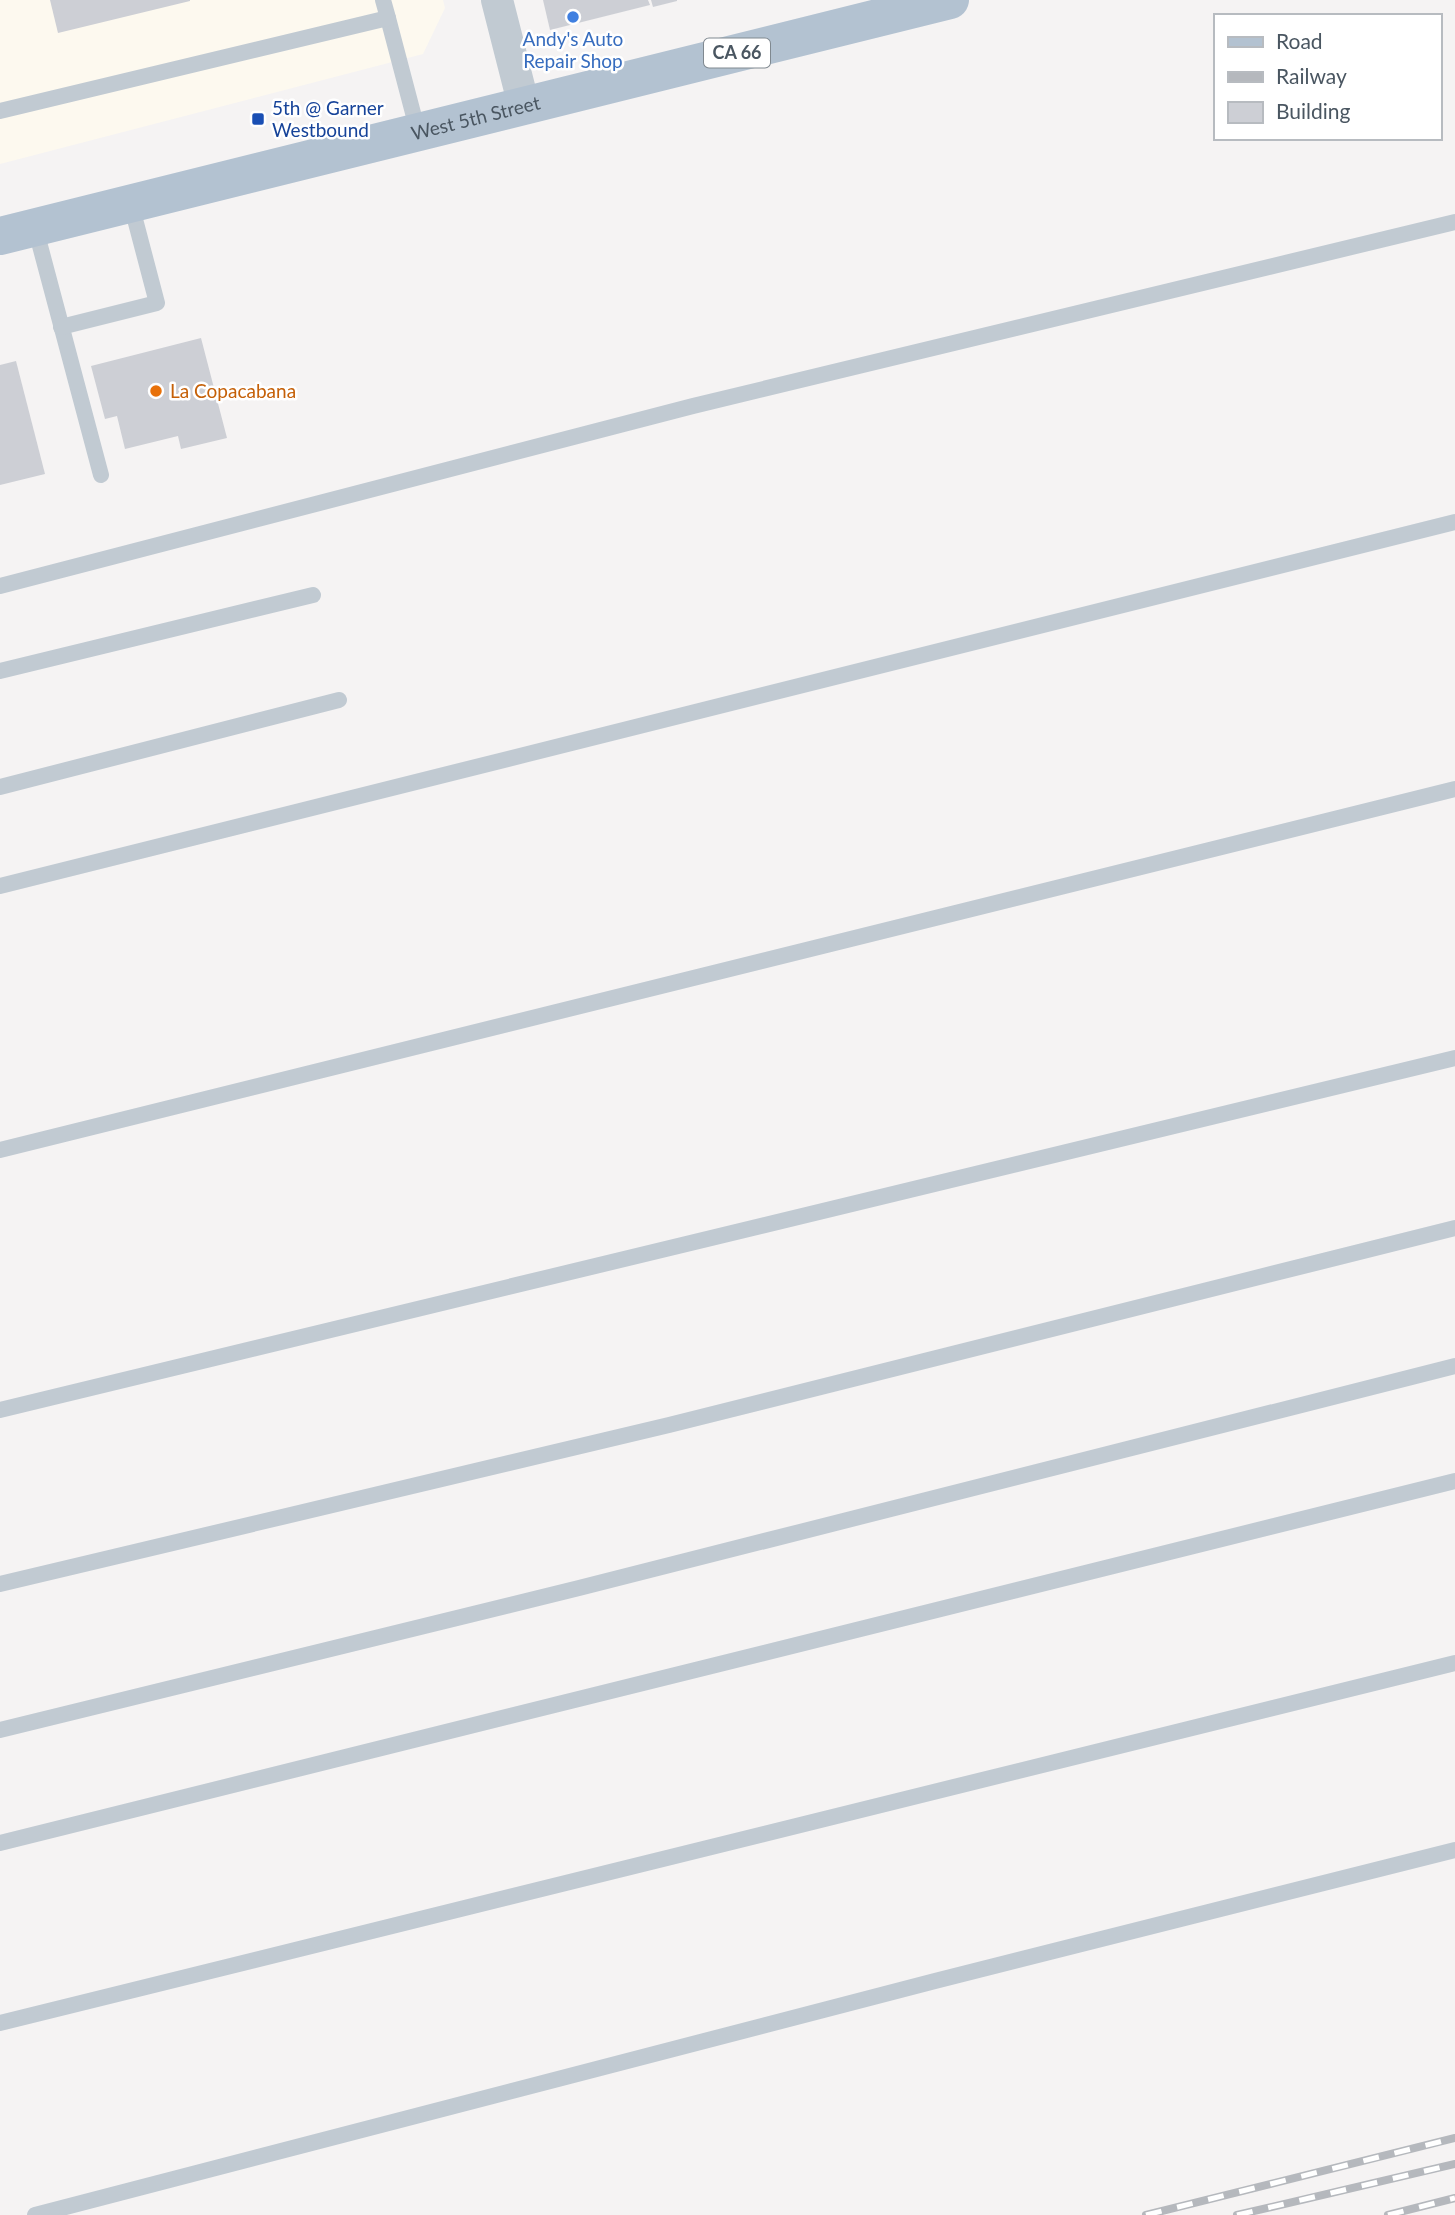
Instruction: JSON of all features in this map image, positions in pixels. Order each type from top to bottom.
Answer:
[{"type":"main road","name":"West 5th Street","points":[[17,231],[950,0]]},
{"type":"street","points":[[497,0],[524,106]]},
{"type":"lane","points":[[383,0],[418,132]]},
{"type":"lane","points":[[0,111],[388,18]]},
{"type":"lane","points":[[61,327],[157,303],[131,203]]},
{"type":"lane","points":[[0,586],[693,406],[1455,222]]},
{"type":"lane","points":[[17,231],[61,327],[101,475]]},
{"type":"lane","points":[[0,886],[1455,522]]},
{"type":"lane","points":[[0,671],[313,595]]},
{"type":"lane","points":[[0,788],[339,700]]},
{"type":"lane","points":[[0,1150],[1455,789]]},
{"type":"lane","points":[[0,1410],[1455,1058]]},
{"type":"lane","points":[[0,1584],[669,1425],[1455,1228]]},
{"type":"lane","points":[[0,1730],[579,1588],[1455,1366]]},
{"type":"lane","points":[[0,1843],[1455,1481]]},
{"type":"lane","points":[[0,2023],[1455,1663]]},
{"type":"lane","points":[[35,2215],[935,1981],[1455,1850]]},
{"type":"shaded area","points":[[0,0],[443,0],[445,8],[423,54],[0,164]]},
{"type":"building","points":[[50,0],[190,0],[190,1],[58,33]]},
{"type":"building","name":"Andy's Auto Repair Shop","points":[[543,0],[648,0],[650,5],[550,30]]},
{"type":"building","points":[[651,0],[677,0],[677,1],[653,7]]},
{"type":"building","name":"La Copacabana","points":[[201,338],[227,438],[181,449],[178,436],[125,449],[117,416],[105,419],[91,366]]},
{"type":"building","points":[[16,361],[45,474],[0,485],[0,365]]},
{"type":"railway","points":[[1146,2215],[1455,2138]]},
{"type":"railway","points":[[1237,2215],[1455,2164]]},
{"type":"railway","points":[[1388,2215],[1455,2198]]},
{"type":"place","name":"Andy's Auto Repair Shop","points":[[573,17]]},
{"type":"place","name":"5th @ Garner Westbound","points":[[258,119]]},
{"type":"place","name":"La Copacabana","points":[[156,391]]}]
